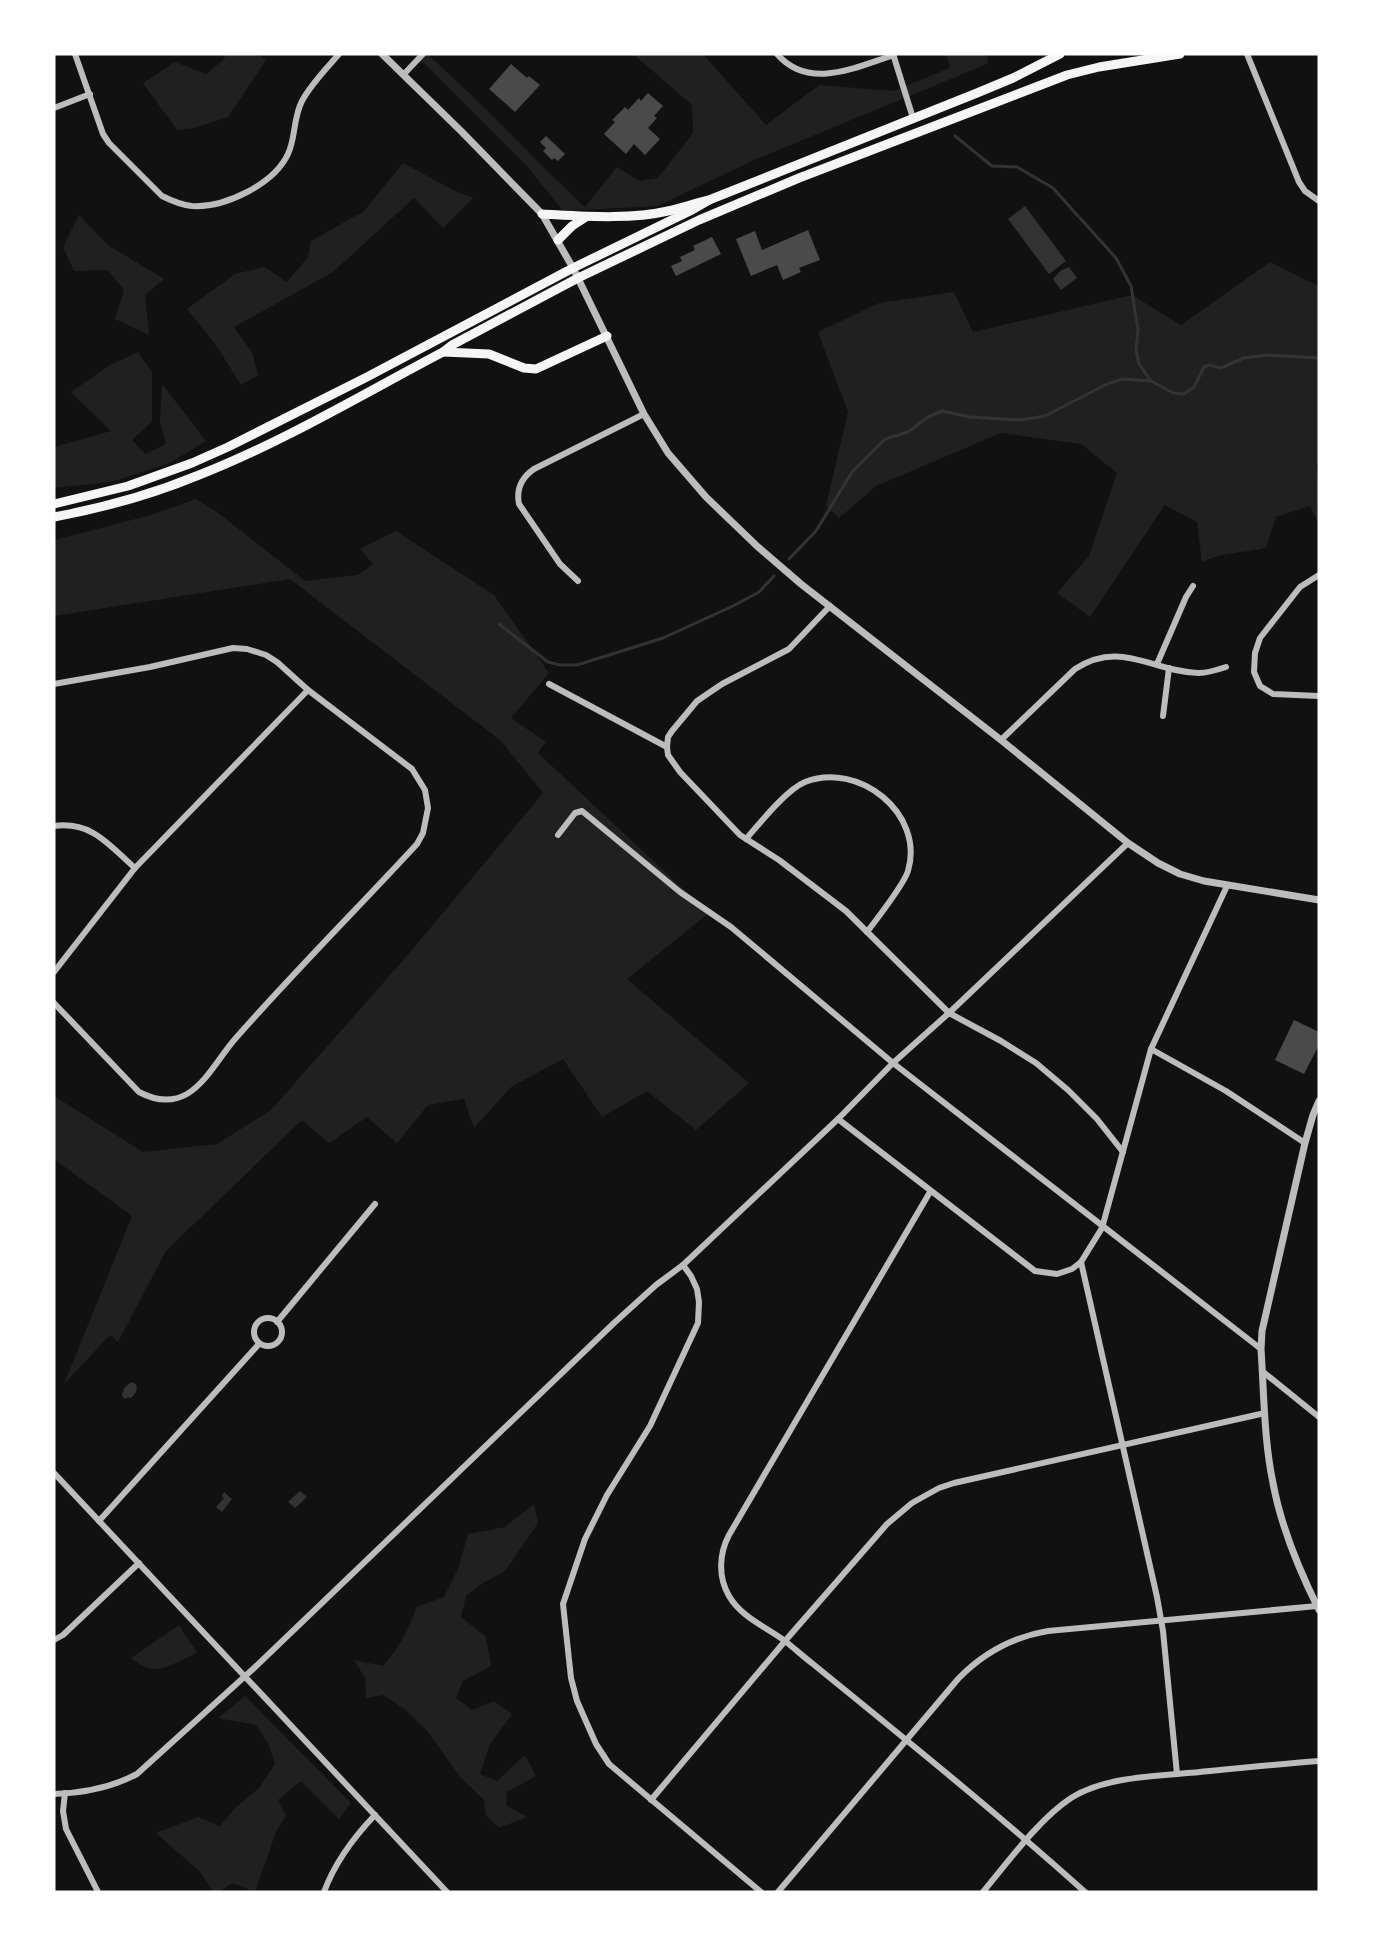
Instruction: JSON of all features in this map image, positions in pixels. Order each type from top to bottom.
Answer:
[{"type":"highway","points":[[54,504],[128,486],[192,464],[709,200],[1013,78],[1046,58],[1060,54]]},
{"type":"highway","points":[[1169,54],[1175,55]]},
{"type":"highway","points":[[54,517],[132,497],[198,476],[270,443],[444,352],[452,345],[578,278],[715,212],[1067,75],[1180,54]]},
{"type":"highway","points":[[542,214],[588,216],[667,212],[709,200]]},
{"type":"highway","points":[[558,240],[572,226],[588,216]]},
{"type":"highway","points":[[444,352],[470,351],[489,354],[524,368],[536,369],[607,336]]},
{"type":"street","points":[[75,54],[103,134],[153,187],[172,201],[194,206],[207,205],[260,187],[277,172],[289,153],[301,102],[339,54]]},
{"type":"street","points":[[382,54],[542,214],[573,268],[644,414],[668,453],[706,497],[758,547],[1128,843],[1158,863],[1180,874],[1227,886],[1319,900]]},
{"type":"street","points":[[404,75],[423,54]]},
{"type":"street","points":[[777,54],[792,67],[815,75],[839,72],[894,55],[913,118]]},
{"type":"street","points":[[1247,54],[1299,182],[1305,191],[1319,201]]},
{"type":"street","points":[[54,108],[90,94]]},
{"type":"street","points":[[578,581],[560,564],[519,504],[517,498],[520,482],[534,469],[644,414]]},
{"type":"street","points":[[1319,575],[1300,587],[1260,639],[1255,653],[1254,672],[1260,686],[1273,694],[1319,696]]},
{"type":"street","points":[[1157,664],[1193,586]]},
{"type":"street","points":[[830,606],[789,649],[774,659],[722,684],[696,701],[668,737],[668,755],[720,817],[746,839],[779,860],[836,904],[949,1013],[1001,1041],[1036,1064],[1068,1090],[1097,1119],[1123,1152]]},
{"type":"street","points":[[54,684],[240,648],[266,655],[308,690],[404,762],[419,779],[425,790],[428,808],[427,821],[417,844],[234,1040],[193,1090],[185,1095],[176,1099],[157,1099],[139,1092],[54,1003]]},
{"type":"street","points":[[1001,740],[1075,669],[1087,661],[1112,656],[1200,673],[1226,667]]},
{"type":"street","points":[[1163,716],[1169,668]]},
{"type":"street","points":[[549,684],[667,747]]},
{"type":"street","points":[[54,972],[135,868],[308,690]]},
{"type":"street","points":[[746,839],[794,788],[808,781],[823,777],[838,777],[860,782],[874,789],[892,806],[901,819],[907,834],[910,857],[908,873],[867,932]]},
{"type":"street","points":[[558,836],[575,813],[582,811],[680,892],[731,927],[893,1063],[1102,1228],[1261,1349]]},
{"type":"street","points":[[54,826],[74,825],[90,830],[135,868]]},
{"type":"street","points":[[54,1794],[101,1789],[137,1774],[245,1676],[614,1323],[683,1265],[838,1119],[893,1063],[1128,843]]},
{"type":"street","points":[[838,1119],[1035,1271],[1050,1274],[1065,1272],[1081,1262],[1102,1228],[1151,1049],[1227,886]]},
{"type":"street","points":[[1151,1049],[1226,1091],[1305,1143]]},
{"type":"street","points":[[778,1892],[968,1668],[1005,1643],[1048,1630],[1318,1608],[1302,1575],[1280,1512],[1273,1484],[1261,1349],[1263,1331],[1305,1143],[1318,1104]]},
{"type":"street","points":[[930,1192],[726,1540],[722,1553],[721,1572],[729,1597],[745,1615],[785,1641],[1027,1840],[1085,1892]]},
{"type":"street","points":[[277,1322],[375,1204]]},
{"type":"street","points":[[1081,1262],[1161,1620],[1178,1774]]},
{"type":"street","points":[[683,1265],[692,1276],[697,1289],[700,1309],[698,1323],[650,1426],[607,1495],[585,1539],[563,1604],[571,1678],[586,1723],[609,1764],[761,1892]]},
{"type":"street","points":[[269,1318],[277,1322],[282,1331],[279,1340],[272,1346],[259,1344],[253,1332],[256,1324],[269,1318]]},
{"type":"street","points":[[99,1521],[259,1344]]},
{"type":"street","points":[[1263,1371],[1319,1416]]},
{"type":"street","points":[[651,1800],[785,1641],[888,1524],[926,1495],[954,1483],[1265,1413]]},
{"type":"street","points":[[54,1473],[447,1892]]},
{"type":"street","points":[[54,1641],[139,1563]]},
{"type":"street","points":[[983,1892],[1027,1840],[1061,1805],[1101,1784],[1178,1774],[1319,1761]]},
{"type":"street","points":[[65,1793],[63,1811],[66,1829],[98,1892]]},
{"type":"street","points":[[324,1892],[337,1863],[348,1846],[375,1815]]},
{"type":"shaded area","points":[[227,54],[258,54],[266,60],[228,117],[194,128],[177,130],[143,83],[175,62],[206,74]]},
{"type":"shaded area","points":[[415,54],[427,54],[447,72],[585,207],[617,167],[639,181],[658,178],[693,133],[692,105],[633,54],[703,54],[766,125],[819,85],[893,91],[950,68],[946,54],[988,54],[987,64],[752,161],[658,206],[563,211],[526,165]]},
{"type":"shaded area","points":[[403,163],[473,198],[443,228],[414,198],[333,272],[234,327],[252,352],[258,375],[241,385],[216,345],[187,309],[235,274],[265,267],[287,282],[308,257],[311,241],[364,211]]},
{"type":"shaded area","points":[[1025,206],[1066,261],[1049,274],[1008,219]]},
{"type":"shaded area","points":[[79,215],[108,245],[164,279],[145,295],[149,335],[115,319],[124,290],[108,270],[74,271],[63,247]]},
{"type":"shaded area","points":[[1270,262],[1319,286],[1319,463],[1316,464],[1319,487],[1319,524],[1310,506],[1276,517],[1266,548],[1225,554],[1202,562],[1197,522],[1165,505],[1090,617],[1057,593],[1089,556],[1117,473],[1081,444],[1001,433],[876,486],[839,518],[826,506],[848,412],[818,332],[879,303],[954,292],[973,332],[1132,295],[1181,325]]},
{"type":"shaded area","points":[[1069,267],[1077,278],[1061,290],[1053,279],[1060,271]]},
{"type":"shaded area","points":[[138,352],[152,372],[152,422],[132,440],[145,454],[166,444],[160,423],[162,384],[206,441],[168,464],[111,482],[54,488],[54,447],[111,431],[71,392],[110,365]]},
{"type":"shaded area","points":[[196,499],[217,512],[305,581],[358,575],[373,564],[360,549],[396,531],[494,595],[549,673],[511,718],[546,742],[538,753],[709,913],[627,979],[749,1083],[696,1130],[647,1091],[602,1117],[563,1059],[511,1087],[474,1128],[464,1099],[428,1105],[397,1143],[367,1117],[329,1143],[302,1120],[166,1251],[118,1342],[110,1335],[64,1384],[132,1216],[54,1159],[54,1096],[143,1152],[217,1144],[271,1110],[406,957],[543,793],[500,740],[290,579],[54,616],[54,540],[151,515]]},
{"type":"shaded area","points":[[133,1382],[137,1386],[136,1392],[131,1398],[125,1399],[122,1396],[124,1389]]},
{"type":"shaded area","points":[[300,1491],[307,1497],[295,1508],[288,1502]]},
{"type":"shaded area","points":[[224,1492],[232,1499],[222,1512],[216,1507],[224,1498],[222,1496]]},
{"type":"shaded area","points":[[534,1504],[538,1523],[505,1571],[466,1596],[461,1617],[486,1637],[491,1666],[463,1681],[456,1698],[472,1710],[494,1701],[512,1714],[490,1744],[480,1774],[497,1781],[525,1755],[536,1776],[507,1792],[506,1805],[527,1817],[499,1828],[486,1815],[484,1800],[461,1778],[428,1732],[406,1710],[383,1695],[366,1698],[365,1678],[354,1660],[383,1666],[403,1638],[417,1607],[444,1597],[458,1569],[468,1534],[505,1527]]},
{"type":"shaded area","points":[[179,1625],[197,1653],[164,1668],[156,1669],[140,1665],[131,1658]]},
{"type":"shaded area","points":[[245,1696],[351,1803],[339,1819],[301,1781],[278,1800],[286,1816],[276,1832],[255,1892],[232,1883],[219,1892],[213,1892],[200,1872],[156,1833],[198,1817],[220,1826],[235,1808],[259,1788],[275,1764],[269,1745],[256,1725],[218,1718]]},
{"type":"building","points":[[511,64],[527,78],[529,76],[540,85],[515,112],[489,89]]},
{"type":"building","points":[[648,93],[663,106],[654,116],[657,118],[648,128],[660,139],[645,155],[634,144],[626,154],[604,134],[615,122],[612,120],[625,107],[628,110],[639,98],[641,101]]},
{"type":"building","points":[[546,136],[565,154],[558,161],[554,158],[552,160],[543,151],[546,148],[540,142]]},
{"type":"building","points":[[808,230],[820,260],[799,268],[801,272],[783,280],[777,265],[751,276],[736,239],[755,231],[762,250]]},
{"type":"building","points":[[712,237],[721,254],[676,276],[671,266],[682,261],[680,257],[695,250],[693,246]]},
{"type":"building","points":[[1294,1020],[1319,1032],[1319,1045],[1304,1074],[1275,1060]]},
{"type":"waterway","points":[[955,136],[992,166],[1017,167],[1053,188],[1078,216]]},
{"type":"waterway","points":[[1080,218],[1116,258],[1131,286],[1138,330],[1136,350],[1139,364],[1151,381]]},
{"type":"waterway","points":[[789,559],[816,531],[852,472],[885,439],[908,432],[928,417],[942,411],[970,417],[1020,420],[1045,416],[1107,384],[1123,379],[1151,381],[1173,393],[1184,394],[1194,387],[1204,367],[1209,365],[1221,368],[1244,358],[1267,355],[1319,358]]},
{"type":"waterway","points":[[499,624],[548,662],[577,665],[663,638],[759,592],[774,576]]}]
